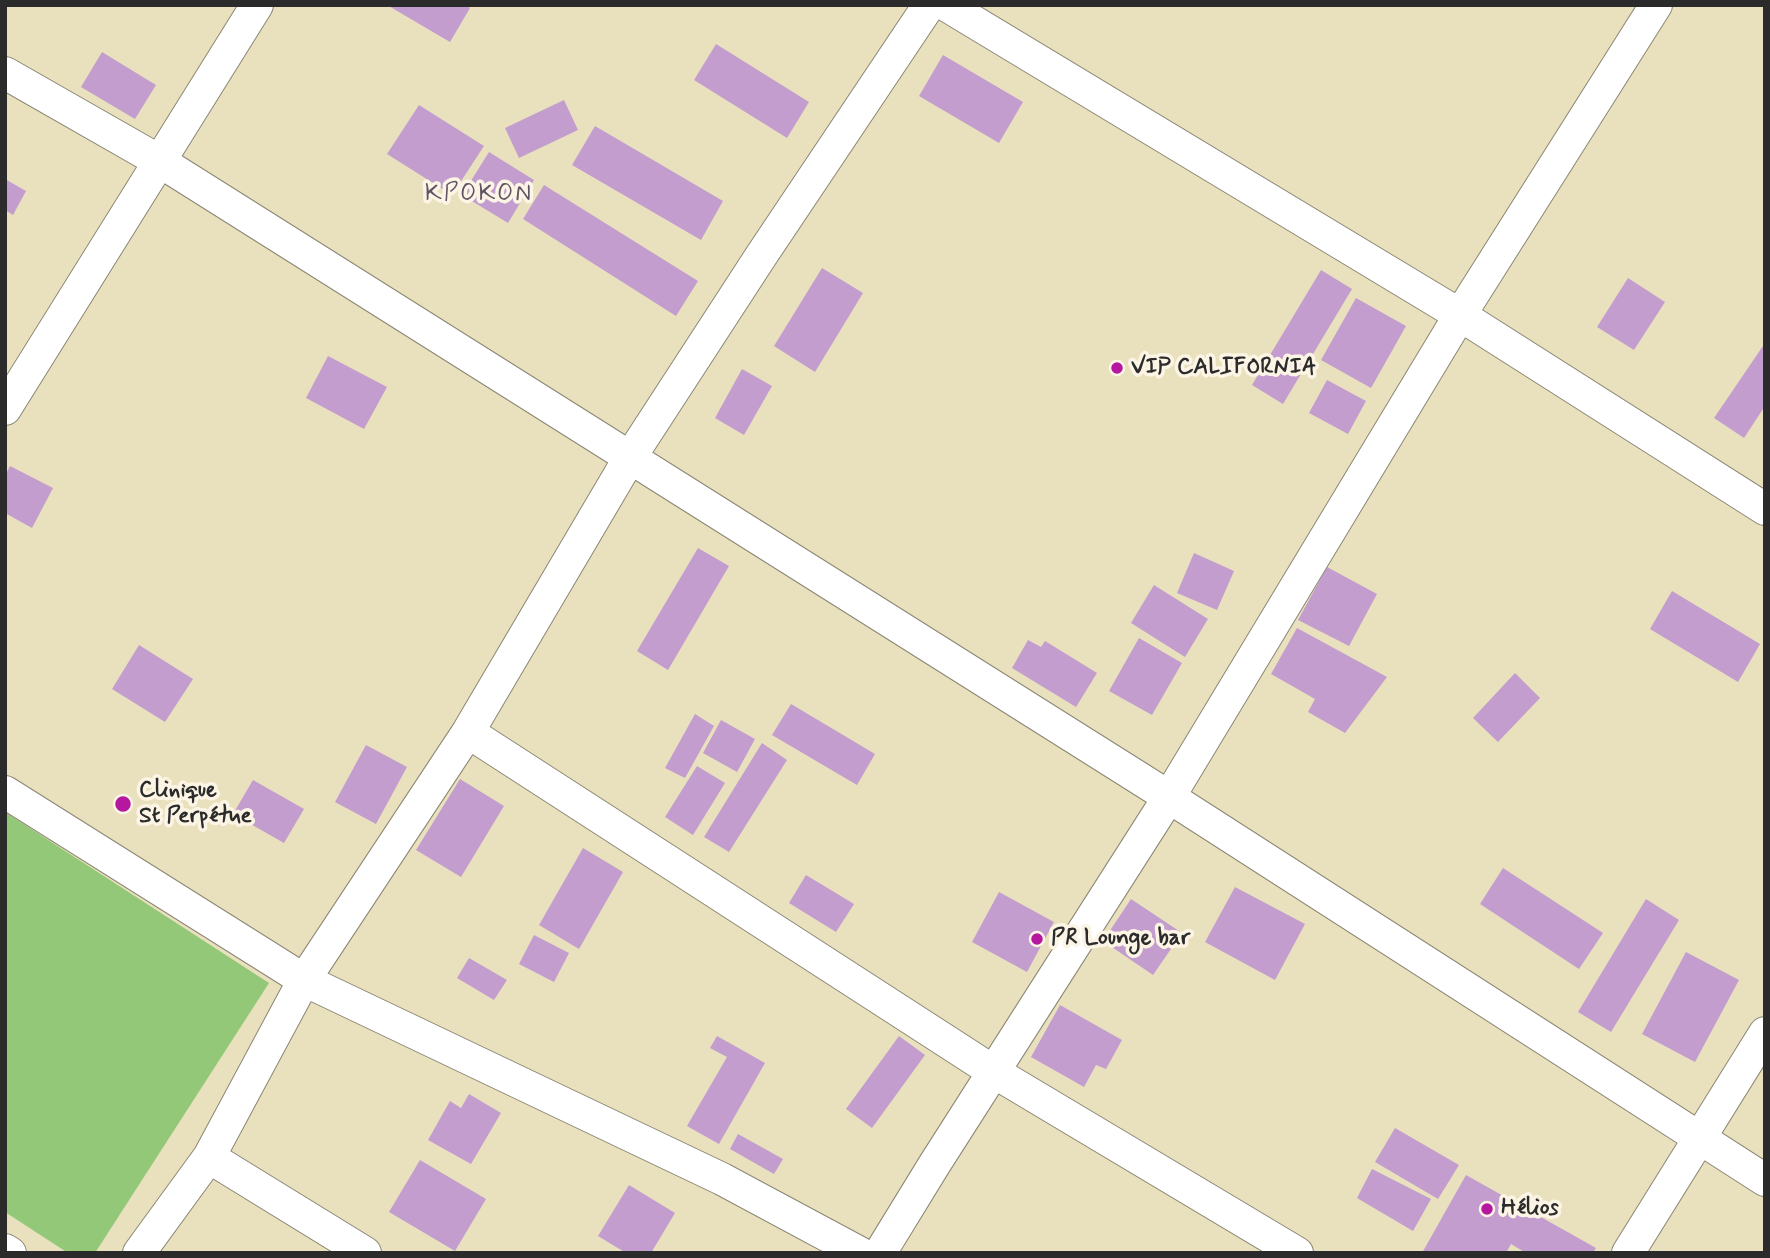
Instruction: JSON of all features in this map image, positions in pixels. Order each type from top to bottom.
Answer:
[{"type":"street","points":[[5,409],[257,5]]},
{"type":"street","points":[[139,1253],[209,1157],[304,980],[468,732],[629,459],[929,5]]},
{"type":"street","points":[[946,5],[1460,315],[1765,509]]},
{"type":"street","points":[[880,1253],[1169,797],[1460,315],[1656,5]]},
{"type":"street","points":[[5,73],[161,162],[1169,797],[1765,1180]]},
{"type":"street","points":[[468,732],[994,1072],[1297,1253]]},
{"type":"street","points":[[5,792],[304,980],[722,1179],[860,1253]]},
{"type":"street","points":[[1628,1253],[1765,1033]]},
{"type":"street","points":[[209,1157],[365,1253]]},
{"type":"street","points":[[5,1250],[10,1253]]},
{"type":"green space","points":[[5,812],[269,983],[95,1253],[68,1253],[5,1212]]},
{"type":"building","points":[[387,5],[466,5],[470,8],[450,42]]},
{"type":"building","points":[[716,44],[809,102],[787,138],[694,80]]},
{"type":"building","points":[[102,52],[156,85],[135,119],[81,87]]},
{"type":"building","points":[[943,55],[1023,102],[999,143],[919,96]]},
{"type":"building","points":[[564,100],[578,130],[519,158],[505,128]]},
{"type":"building","points":[[419,105],[484,146],[452,195],[387,154]]},
{"type":"building","points":[[595,126],[723,201],[701,240],[572,165]]},
{"type":"building","points":[[489,152],[534,180],[508,223],[462,195]]},
{"type":"building","points":[[5,179],[26,191],[13,215],[5,210]]},
{"type":"building","points":[[544,185],[698,281],[676,316],[523,219]]},
{"type":"building","points":[[822,268],[863,293],[815,372],[774,346]]},
{"type":"building","points":[[1321,270],[1352,289],[1283,404],[1252,385]]},
{"type":"building","points":[[1628,278],[1665,302],[1634,350],[1597,327]]},
{"type":"building","points":[[1356,298],[1406,326],[1371,388],[1321,360]]},
{"type":"building","points":[[1765,343],[1765,406],[1744,438],[1714,418]]},
{"type":"building","points":[[328,356],[387,387],[364,429],[306,398]]},
{"type":"building","points":[[742,369],[772,386],[744,435],[715,418]]},
{"type":"building","points":[[1327,380],[1366,401],[1348,434],[1309,413]]},
{"type":"building","points":[[10,466],[53,488],[32,528],[5,513],[5,476]]},
{"type":"building","points":[[698,548],[729,566],[668,670],[637,651]]},
{"type":"building","points":[[1194,553],[1234,571],[1217,610],[1177,593]]},
{"type":"building","points":[[1327,567],[1377,594],[1349,646],[1298,620]]},
{"type":"building","points":[[1154,585],[1208,619],[1185,657],[1131,623]]},
{"type":"building","points":[[1672,591],[1760,644],[1738,682],[1650,629]]},
{"type":"building","points":[[1297,628],[1387,677],[1345,733],[1308,712],[1315,699],[1271,674]]},
{"type":"building","points":[[1139,638],[1182,663],[1152,715],[1109,691]]},
{"type":"building","points":[[1028,640],[1041,647],[1045,641],[1097,673],[1076,707],[1012,668]]},
{"type":"building","points":[[139,645],[193,679],[165,722],[112,689]]},
{"type":"building","points":[[1515,673],[1540,698],[1498,742],[1473,718]]},
{"type":"building","points":[[791,704],[875,754],[857,785],[772,735]]},
{"type":"building","points":[[695,714],[714,726],[685,778],[665,768]]},
{"type":"building","points":[[721,720],[755,739],[737,772],[703,753]]},
{"type":"building","points":[[762,743],[787,760],[729,852],[704,837]]},
{"type":"building","points":[[366,745],[407,767],[376,824],[335,802]]},
{"type":"building","points":[[697,766],[725,783],[693,835],[665,817]]},
{"type":"building","points":[[460,779],[504,806],[461,877],[416,850]]},
{"type":"building","points":[[253,780],[304,809],[284,843],[233,814]]},
{"type":"building","points":[[583,848],[623,872],[579,949],[539,925]]},
{"type":"building","points":[[1503,868],[1603,933],[1579,969],[1480,904]]},
{"type":"building","points":[[806,875],[854,904],[836,932],[789,903]]},
{"type":"building","points":[[1235,887],[1305,924],[1275,980],[1205,942]]},
{"type":"building","points":[[999,892],[1054,922],[1027,972],[972,942]]},
{"type":"building","points":[[1131,899],[1182,933],[1153,975],[1103,941]]},
{"type":"building","points":[[1646,899],[1679,920],[1611,1032],[1578,1012]]},
{"type":"building","points":[[534,935],[569,953],[554,982],[519,964]]},
{"type":"building","points":[[1686,952],[1739,980],[1695,1062],[1642,1034]]},
{"type":"building","points":[[469,958],[507,980],[494,1000],[457,978]]},
{"type":"building","points":[[1060,1005],[1122,1040],[1106,1069],[1096,1065],[1084,1087],[1031,1057]]},
{"type":"building","points":[[717,1036],[765,1063],[719,1144],[687,1126],[727,1057],[710,1048]]},
{"type":"building","points":[[899,1036],[925,1055],[872,1128],[846,1109]]},
{"type":"building","points":[[469,1094],[501,1113],[471,1164],[428,1140],[450,1101],[461,1108]]},
{"type":"building","points":[[1395,1128],[1459,1165],[1438,1199],[1375,1162]]},
{"type":"building","points":[[738,1134],[783,1159],[774,1174],[730,1149]]},
{"type":"building","points":[[420,1160],[486,1199],[455,1251],[389,1212]]},
{"type":"building","points":[[1372,1169],[1431,1199],[1413,1231],[1357,1198]]},
{"type":"building","name":"Hélios","points":[[1466,1175],[1596,1248],[1593,1253],[1526,1253],[1511,1244],[1506,1253],[1422,1253]]},
{"type":"building","points":[[629,1185],[675,1213],[651,1253],[626,1253],[598,1236]]},
{"type":"place","name":"VIP CALIFORNIA","points":[[1117,368]]},
{"type":"place","name":"Clinique St Perpétue","points":[[123,804]]},
{"type":"place","name":"PR Lounge bar","points":[[1037,939]]},
{"type":"place","name":"Hélios","points":[[1487,1209]]},
{"type":"district","name":"KPOKON","points":[[479,195]]}]
